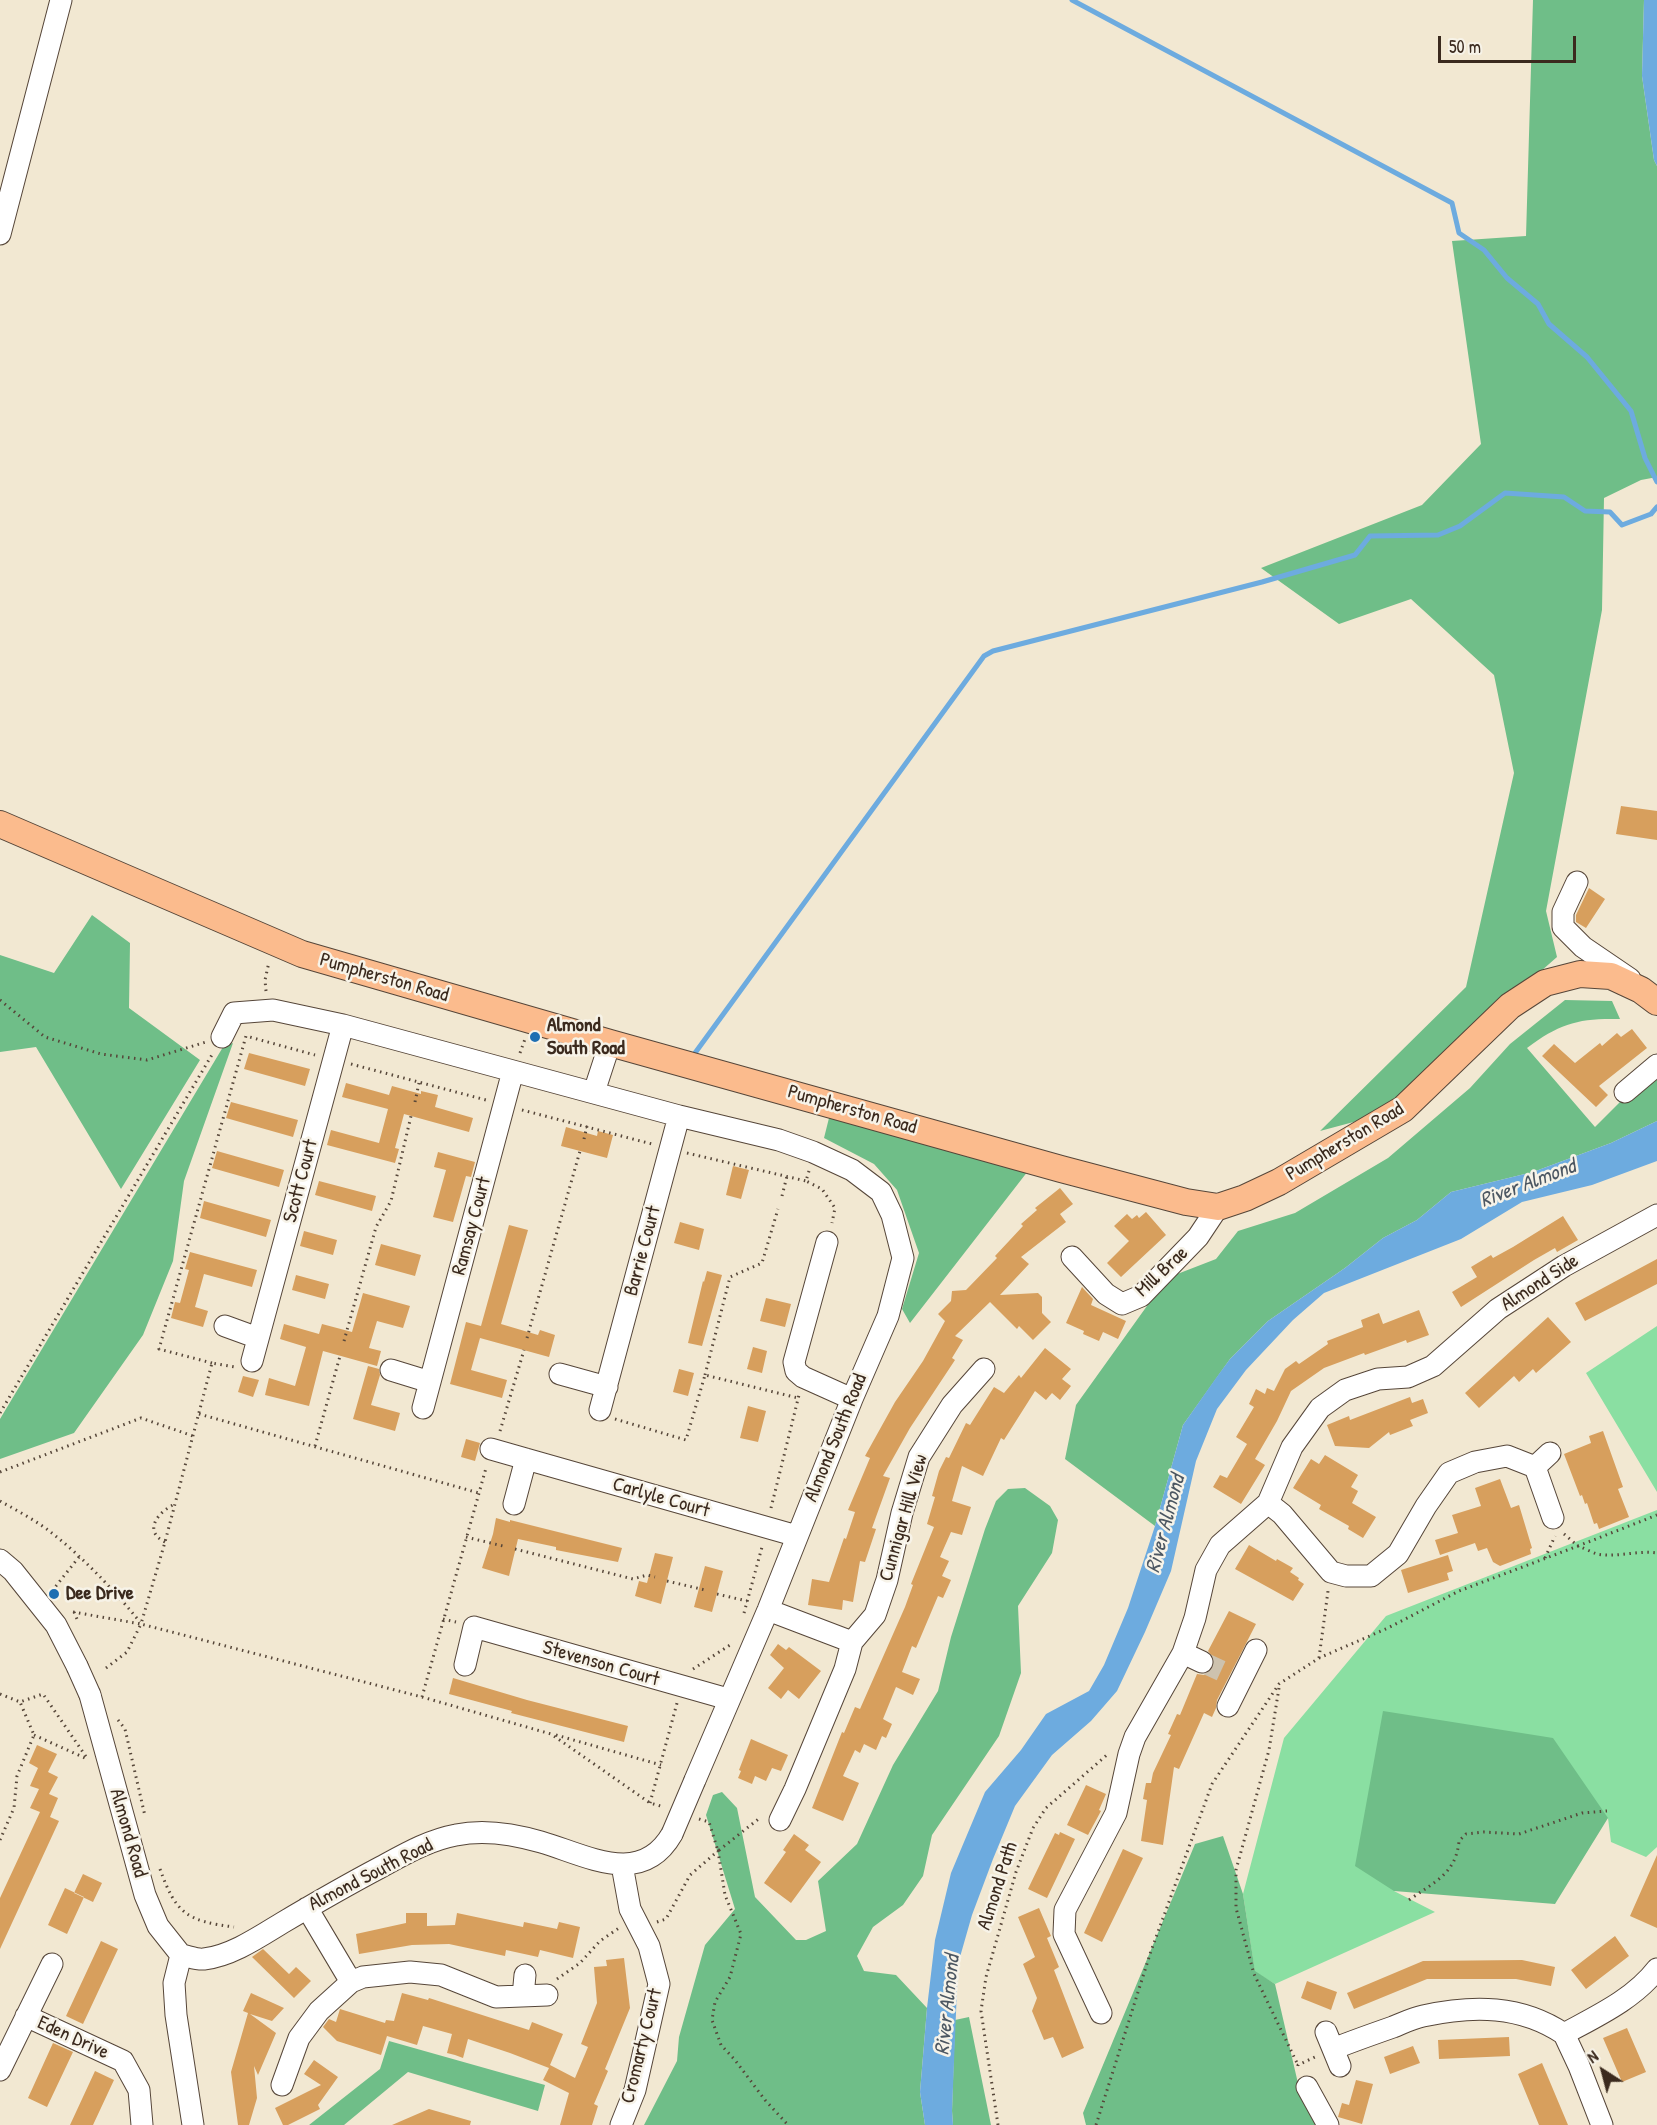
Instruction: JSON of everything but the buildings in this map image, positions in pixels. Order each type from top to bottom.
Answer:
[{"type":"main road","name":"Pumpherston Road","points":[[0,824],[302,954],[532,1021],[1072,1172],[1186,1202],[1218,1207],[1245,1198],[1279,1182],[1403,1109],[1510,1006],[1545,983],[1580,974],[1611,976],[1649,996]]},
{"type":"street","points":[[0,234],[61,0]]},
{"type":"street","points":[[1577,882],[1563,912],[1563,927],[1583,946],[1626,975],[1649,996]]},
{"type":"street","name":"Almond South Road","points":[[182,1955],[202,1960],[239,1948],[419,1846],[456,1835],[484,1832],[512,1835],[609,1864],[622,1865],[651,1857],[664,1847],[672,1834],[768,1610],[852,1399],[888,1316],[903,1258],[892,1215],[881,1192],[852,1170],[813,1152],[779,1140],[679,1116],[344,1025],[273,1010],[234,1013],[222,1037]]},
{"type":"street","name":"Scott Court","points":[[252,1361],[344,1025]]},
{"type":"street","points":[[594,1092],[610,1043]]},
{"type":"street","points":[[1625,1092],[1657,1065]]},
{"type":"street","name":"Ramsay Court","points":[[423,1408],[513,1071]]},
{"type":"street","name":"Barrie Court","points":[[600,1410],[679,1116]]},
{"type":"street","name":"Mill Brae","points":[[1072,1257],[1106,1294],[1122,1304],[1141,1296],[1198,1237],[1218,1207]]},
{"type":"street","name":"Almond Side","points":[[1268,1503],[1292,1447],[1320,1408],[1345,1390],[1378,1379],[1408,1377],[1433,1366],[1498,1309],[1564,1266],[1657,1215]]},
{"type":"street","points":[[828,1242],[828,1269],[794,1362],[796,1371],[803,1377],[852,1399]]},
{"type":"street","points":[[225,1326],[258,1338]]},
{"type":"street","name":"Cunnigar Hill View","points":[[771,1818],[795,1789],[845,1670],[852,1642],[875,1615],[887,1580],[902,1513],[919,1457],[952,1405],[984,1369]]},
{"type":"street","points":[[391,1370],[430,1382]]},
{"type":"street","points":[[560,1374],[607,1387]]},
{"type":"street","name":"Carlyle Court","points":[[491,1449],[797,1536]]},
{"type":"street","points":[[1101,2013],[1090,1969],[1064,1934],[1065,1910],[1116,1813],[1135,1737],[1193,1658],[1195,1618],[1206,1570],[1220,1545],[1268,1503],[1282,1514],[1331,1572],[1346,1576],[1371,1576],[1398,1554],[1426,1506],[1449,1473],[1475,1462],[1507,1456],[1543,1460],[1553,1518]]},
{"type":"street","points":[[514,1504],[526,1459]]},
{"type":"street","name":"Almond Road","points":[[0,1560],[12,1571],[56,1625],[77,1666],[90,1695],[146,1895],[158,1926],[182,1955]]},
{"type":"street","points":[[768,1610],[852,1642]]},
{"type":"street","points":[[458,1623],[465,1665]]},
{"type":"street","name":"Stevenson Court","points":[[458,1623],[728,1699]]},
{"type":"street","points":[[1228,1706],[1233,1676],[1256,1650]]},
{"type":"street","name":"Cromarty Court","points":[[621,2125],[635,2090],[659,1984],[649,1946],[630,1909],[622,1865]]},
{"type":"street","points":[[307,1908],[351,1982]]},
{"type":"street","points":[[182,1955],[174,1983],[176,2015],[193,2125]]},
{"type":"street","name":"Eden Drive","points":[[0,2070],[52,1964]]},
{"type":"street","points":[[1564,2034],[1613,2007],[1636,1990],[1657,1969]]},
{"type":"street","points":[[282,2085],[299,2038],[319,2011],[351,1982],[363,1977],[410,1972],[441,1975],[496,1997],[547,1995]]},
{"type":"street","points":[[523,1996],[525,1975]]},
{"type":"street","points":[[1333,2049],[1423,2016],[1478,2009],[1504,2010],[1529,2015],[1564,2034],[1602,2125]]},
{"type":"street","name":"Eden Drive","points":[[26,2016],[123,2061],[139,2090],[142,2125]]},
{"type":"street","points":[[1307,2087],[1328,2125]]},
{"type":"path","points":[[267,1011],[265,980],[273,941]]},
{"type":"path","points":[[0,1000],[45,1037],[101,1054],[147,1060],[222,1037]]},
{"type":"path","points":[[513,1071],[532,1021]]},
{"type":"path","points":[[252,1361],[245,1369],[159,1349],[246,1036],[670,1149],[807,1181]]},
{"type":"path","points":[[0,1413],[222,1037]]},
{"type":"path","points":[[415,1102],[419,1082]]},
{"type":"path","points":[[345,1341],[376,1227],[391,1201],[411,1116]]},
{"type":"path","points":[[584,1139],[587,1126]]},
{"type":"path","points":[[527,1338],[580,1151]]},
{"type":"path","points":[[782,1196],[787,1176]]},
{"type":"path","points":[[600,1410],[610,1418],[686,1440],[730,1277],[762,1263],[778,1209]]},
{"type":"path","points":[[422,1697],[458,1623],[466,1537],[491,1449],[500,1432],[524,1350]]},
{"type":"path","points":[[315,1446],[340,1356]]},
{"type":"path","points":[[106,1668],[127,1652],[141,1624],[212,1363]]},
{"type":"path","points":[[705,1375],[798,1398]]},
{"type":"path","points":[[741,1622],[767,1528],[803,1377]]},
{"type":"path","points":[[199,1414],[479,1493]]},
{"type":"path","points":[[0,1472],[141,1418],[193,1436]]},
{"type":"path","points":[[0,1501],[47,1530],[80,1557],[117,1593],[141,1624]]},
{"type":"path","points":[[165,1542],[157,1538],[154,1532],[155,1522],[161,1512],[175,1504]]},
{"type":"path","points":[[1096,2125],[1151,1951],[1212,1784],[1279,1684],[1319,1658],[1388,1628],[1459,1591],[1657,1515]]},
{"type":"path","points":[[1545,1558],[1558,1529],[1578,1546],[1596,1554],[1614,1555],[1646,1551],[1657,1553]]},
{"type":"path","points":[[466,1537],[503,1546]]},
{"type":"path","points":[[515,1549],[633,1579],[647,1575],[655,1577]]},
{"type":"path","points":[[39,1606],[80,1557]]},
{"type":"path","points":[[1319,1658],[1331,1572]]},
{"type":"path","points":[[667,1581],[705,1590]]},
{"type":"path","points":[[717,1594],[747,1601]]},
{"type":"path","points":[[39,1606],[141,1624],[422,1697],[661,1764]]},
{"type":"path","points":[[74,1612],[77,1622]]},
{"type":"path","points":[[651,1803],[686,1673],[736,1642]]},
{"type":"path","points":[[1279,1684],[1269,1750],[1236,1870],[1236,1908],[1254,1974],[1307,2087]]},
{"type":"path","points":[[0,1694],[20,1702],[43,1694],[86,1758]]},
{"type":"path","points":[[20,1702],[34,1735],[86,1758],[109,1764]]},
{"type":"path","points":[[114,1715],[125,1729],[146,1816]]},
{"type":"path","points":[[551,1734],[651,1803],[670,1809]]},
{"type":"path","points":[[0,1840],[14,1808],[17,1776],[34,1735]]},
{"type":"path","name":"Almond Path","points":[[998,2125],[981,2011],[986,1977],[1016,1872],[1034,1828],[1046,1808],[1112,1750],[1126,1740],[1135,1737]]},
{"type":"path","points":[[1409,1900],[1444,1876],[1458,1856],[1459,1841],[1466,1834],[1484,1832],[1519,1834],[1582,1813],[1606,1811]]},
{"type":"path","points":[[689,1816],[709,1822],[718,1851],[725,1894],[741,1934],[730,1977],[715,2002],[712,2020],[721,2045],[788,2125]]},
{"type":"path","points":[[547,1995],[551,1983],[580,1963],[600,1941],[621,1927],[650,1924],[666,1919],[690,1875],[718,1851],[771,1818]]},
{"type":"path","points":[[157,1859],[167,1890],[190,1918],[210,1924],[240,1928]]},
{"type":"path","points":[[1298,2065],[1333,2049]]},
{"type":"green space","points":[[1533,0],[1644,0],[1642,76],[1654,160],[1657,166],[1657,477],[1641,480],[1604,498],[1602,610],[1546,911],[1557,957],[1376,1116],[1320,1131],[1466,987],[1514,773],[1494,675],[1411,599],[1339,624],[1261,568],[1422,505],[1481,444],[1452,241],[1526,236]]},
{"type":"green space","points":[[92,915],[130,943],[129,1008],[200,1060],[121,1189],[36,1047],[0,1052],[0,955],[54,973]]},
{"type":"green space","points":[[1565,1000],[1612,1001],[1620,1019],[1581,1021],[1570,1024],[1550,1033],[1527,1048],[1595,1127],[1639,1083],[1657,1069],[1657,1121],[1611,1143],[1533,1172],[1451,1192],[1417,1220],[1383,1238],[1345,1268],[1268,1321],[1230,1359],[1183,1425],[1155,1526],[1065,1459],[1076,1405],[1167,1278],[1216,1259],[1238,1231],[1295,1213],[1388,1158],[1470,1088],[1510,1044]]},
{"type":"green space","points":[[233,1043],[184,1181],[173,1261],[143,1335],[74,1433],[0,1459],[0,1419],[223,1047]]},
{"type":"green space","points":[[830,1114],[1028,1171],[910,1323],[902,1309],[919,1253],[897,1190],[874,1164],[824,1138]]},
{"type":"green space","points":[[1657,1326],[1657,1492],[1586,1373]]},
{"type":"green space","points":[[1025,1488],[1050,1506],[1058,1520],[1052,1553],[1018,1606],[1021,1673],[999,1736],[932,1835],[923,1876],[903,1905],[873,1927],[857,1956],[864,1971],[896,1975],[927,2008],[920,2092],[925,2125],[644,2125],[677,2061],[679,2037],[705,1945],[735,1909],[706,1815],[713,1795],[722,1792],[737,1808],[755,1897],[796,1940],[806,1940],[826,1931],[818,1881],[857,1844],[893,1765],[938,1691],[951,1637],[996,1501],[1008,1489]]},
{"type":"green space","points":[[1657,1510],[1657,1847],[1646,1857],[1611,1842],[1608,1818],[1394,1891],[1435,1912],[1275,1984],[1255,1972],[1243,1894],[1284,1738],[1386,1616]]},
{"type":"green space","points":[[1383,1711],[1553,1738],[1608,1818],[1555,1904],[1394,1891],[1355,1866]]},
{"type":"green space","points":[[1223,1836],[1243,1894],[1255,1971],[1275,1984],[1300,2092],[1320,2125],[1086,2125],[1083,2113],[1195,1844]]},
{"type":"green space","points":[[969,2017],[991,2125],[953,2125],[955,2020]]},
{"type":"green space","points":[[389,2041],[545,2085],[538,2111],[408,2072],[344,2125],[309,2125],[380,2069]]},
{"type":"water","points":[[1644,0],[1657,0],[1657,166],[1654,160],[1642,76]]},
{"type":"water","name":"River Almond","points":[[1657,1121],[1657,1161],[1592,1185],[1522,1202],[1461,1239],[1324,1293],[1293,1320],[1246,1370],[1217,1409],[1196,1461],[1171,1571],[1117,1691],[1091,1721],[1052,1755],[1015,1806],[993,1859],[972,1915],[958,1964],[953,2125],[925,2125],[920,2092],[927,2008],[935,1940],[951,1873],[985,1792],[1021,1750],[1046,1714],[1089,1691],[1104,1665],[1128,1608],[1155,1526],[1183,1425],[1216,1378],[1230,1359],[1268,1321],[1345,1268],[1383,1238],[1417,1220],[1451,1192],[1533,1172],[1611,1143]]},
{"type":"waterway","points":[[1072,0],[1452,203],[1459,233],[1484,250],[1507,278],[1538,304],[1549,324],[1587,357],[1631,411],[1645,458],[1657,482]]},
{"type":"waterway","points":[[695,1053],[984,656],[993,651],[1262,582],[1355,555],[1370,536],[1438,535],[1460,526],[1505,493],[1564,497],[1585,511],[1610,512],[1622,525],[1651,514],[1657,507]]},
{"type":"tunnel","points":[[1202,1662],[1226,1673]]},
{"type":"place","name":"Almond South Road","points":[[535,1037]]},
{"type":"place","name":"Dee Drive","points":[[54,1594]]}]
